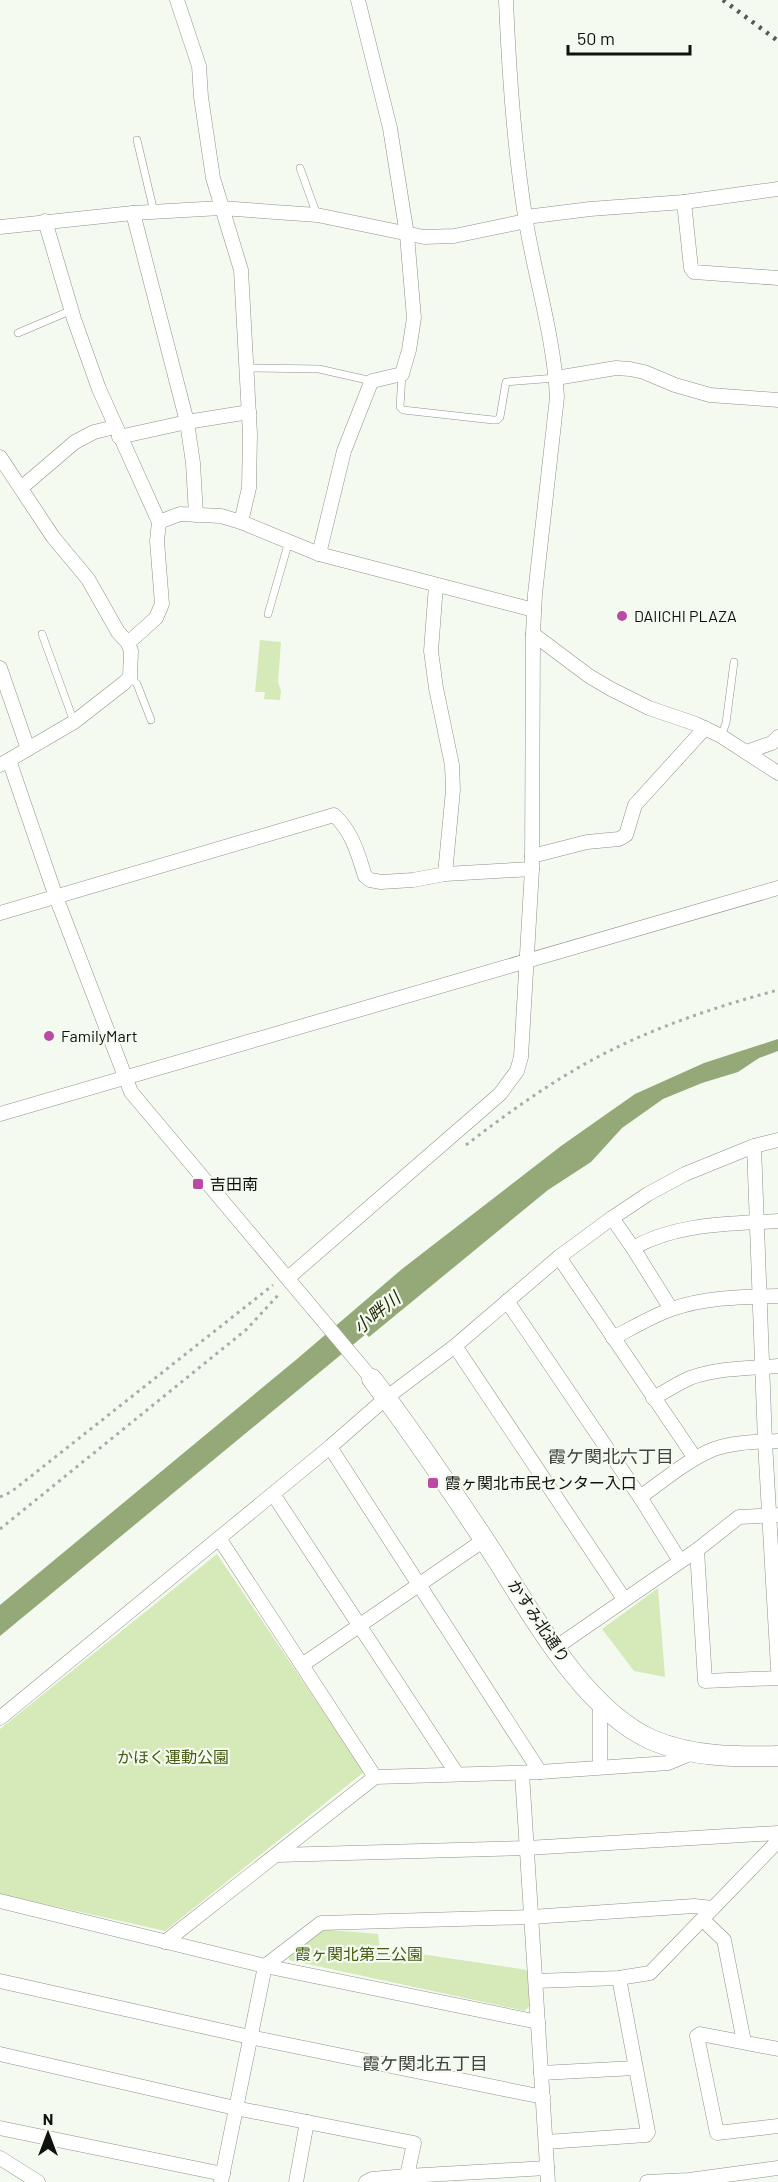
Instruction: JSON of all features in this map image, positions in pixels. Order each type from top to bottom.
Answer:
[{"type":"street","points":[[177,0],[199,66],[206,137],[213,178],[241,270],[249,412],[249,488],[241,522]]},
{"type":"street","points":[[319,554],[344,451],[372,381],[402,374],[409,350],[414,318],[407,235],[390,128],[358,0]]},
{"type":"street","points":[[289,1280],[504,1089],[517,1071],[521,1057],[532,863],[534,610],[557,397],[556,378],[526,219],[511,110],[506,0]]},
{"type":"street","points":[[0,227],[133,213],[221,208],[317,215],[407,235],[454,236],[526,219],[590,209],[684,202],[778,189]]},
{"type":"street","points":[[684,202],[691,268],[694,272],[778,278]]},
{"type":"street","points":[[133,213],[187,422],[193,463],[196,514]]},
{"type":"street","points":[[45,221],[99,388],[159,522],[157,541],[162,604],[151,623],[128,643]]},
{"type":"street","points":[[556,378],[602,370],[630,369],[710,395],[778,400]]},
{"type":"street","points":[[21,488],[75,442],[93,432],[117,432],[249,412]]},
{"type":"street","points":[[0,457],[53,537],[88,579],[118,632],[128,643],[130,651],[130,677],[74,722],[5,762],[124,1076],[131,1092],[372,1379]]},
{"type":"street","points":[[159,522],[180,514],[221,516],[319,554],[534,610]]},
{"type":"street","points":[[436,585],[431,651],[452,765],[453,790],[445,874]]},
{"type":"street","points":[[533,634],[589,676],[611,689],[649,708],[721,736],[778,773]]},
{"type":"street","points":[[0,668],[28,749]]},
{"type":"street","points":[[0,913],[334,815],[349,833],[365,876],[370,880],[381,882],[413,880],[532,863],[587,842],[619,839],[626,835],[635,805],[705,728]]},
{"type":"street","points":[[746,752],[772,743],[778,737]]},
{"type":"street","points":[[0,1114],[124,1076],[778,888]]},
{"type":"street","points":[[0,1718],[330,1448],[386,1398],[455,1346],[559,1257],[648,1194],[685,1174],[754,1146],[778,1140]]},
{"type":"street","points":[[754,1146],[763,1367],[772,1441],[778,1669]]},
{"type":"street","points":[[612,1218],[671,1309]]},
{"type":"street","points":[[633,1248],[646,1240],[719,1224],[778,1221]]},
{"type":"street","points":[[559,1257],[695,1458]]},
{"type":"street","points":[[613,1338],[671,1309],[724,1298],[778,1296]]},
{"type":"street","points":[[507,1301],[640,1497],[680,1561]]},
{"type":"street","points":[[455,1346],[624,1599]]},
{"type":"street","points":[[653,1398],[690,1378],[734,1369],[778,1366]]},
{"type":"street","name":"かすみ北通り","points":[[372,1379],[555,1647],[600,1705],[651,1740],[692,1753],[717,1756],[778,1756]]},
{"type":"street","points":[[640,1497],[695,1458],[716,1449],[772,1441]]},
{"type":"street","points":[[330,1448],[540,1772]]},
{"type":"street","points":[[273,1494],[457,1774]]},
{"type":"street","points":[[555,1647],[698,1550],[739,1517],[773,1515]]},
{"type":"street","points":[[219,1538],[375,1777]]},
{"type":"street","points":[[302,1665],[484,1540]]},
{"type":"street","points":[[698,1550],[705,1681],[778,1678]]},
{"type":"street","points":[[600,1705],[600,1767]]},
{"type":"street","points":[[165,1942],[375,1777],[522,1773],[668,1763],[692,1753]]},
{"type":"street","points":[[366,2182],[372,2179],[407,2176],[548,2175],[522,1773]]},
{"type":"street","points":[[277,1855],[527,1848],[778,1833]]},
{"type":"street","points":[[536,1981],[619,1978],[650,1973],[778,1841]]},
{"type":"street","points":[[0,1901],[265,1966],[538,2022]]},
{"type":"street","points":[[0,2128],[222,2178],[265,1966],[321,1923],[531,1917],[694,1906],[713,1908]]},
{"type":"street","points":[[702,1920],[724,1940],[744,2042]]},
{"type":"street","points":[[546,2142],[646,2135],[648,2132],[619,1978]]},
{"type":"street","points":[[0,1981],[250,2037],[543,2097]]},
{"type":"street","points":[[778,2049],[700,2034],[697,2036],[717,2133],[778,2126]]},
{"type":"street","points":[[0,2054],[235,2108],[414,2143],[407,2176]]},
{"type":"street","points":[[541,2073],[635,2068]]},
{"type":"street","points":[[296,2182],[307,2122]]},
{"type":"street","points":[[0,2158],[38,2182]]},
{"type":"street","points":[[646,2182],[689,2180],[778,2168]]},
{"type":"lane","points":[[137,140],[154,212]]},
{"type":"lane","points":[[300,168],[317,215]]},
{"type":"lane","points":[[18,333],[72,310]]},
{"type":"lane","points":[[247,368],[319,369],[372,381]]},
{"type":"lane","points":[[402,374],[400,407],[403,410],[493,420],[500,417],[506,382],[556,378]]},
{"type":"lane","points":[[268,614],[289,541]]},
{"type":"lane","points":[[42,634],[74,722]]},
{"type":"lane","points":[[721,736],[726,723],[734,662]]},
{"type":"lane","points":[[130,677],[137,684],[151,720]]},
{"type":"path","points":[[457,1152],[522,1102],[573,1071],[621,1046],[705,1012],[778,990]]},
{"type":"path","points":[[0,1497],[11,1492],[63,1449],[289,1280]]},
{"type":"path","points":[[0,1529],[247,1329],[289,1280]]},
{"type":"green space","points":[[260,640],[281,642],[278,682],[281,691],[280,700],[264,699],[265,692],[255,692]]},
{"type":"green space","name":"かほく運動公園","points":[[217,1554],[364,1772],[165,1931],[0,1894],[0,1729]]},
{"type":"green space","points":[[658,1588],[665,1677],[634,1671],[602,1629]]},
{"type":"green space","name":"霞ヶ関北第三公園","points":[[320,1929],[378,1934],[380,1948],[528,1970],[530,2005],[525,2011],[289,1960],[289,1954]]},
{"type":"water","name":"小畔川","points":[[778,1039],[778,1051],[759,1058],[738,1072],[702,1083],[663,1099],[622,1128],[591,1162],[548,1190],[369,1337],[366,1334],[0,1636],[0,1605],[402,1269],[561,1146],[635,1094],[704,1063]]},
{"type":"railway","points":[[723,0],[778,41]]},
{"type":"place","name":"DAIICHI PLAZA","points":[[622,616]]},
{"type":"place","name":"FamilyMart","points":[[49,1036]]},
{"type":"place","name":"吉田南","points":[[198,1184]]},
{"type":"place","name":"霞ヶ関北市民センター入口","points":[[433,1483]]},
{"type":"district","name":"霞ケ関北六丁目","points":[[611,1457]]},
{"type":"district","name":"霞ケ関北五丁目","points":[[425,2064]]}]
